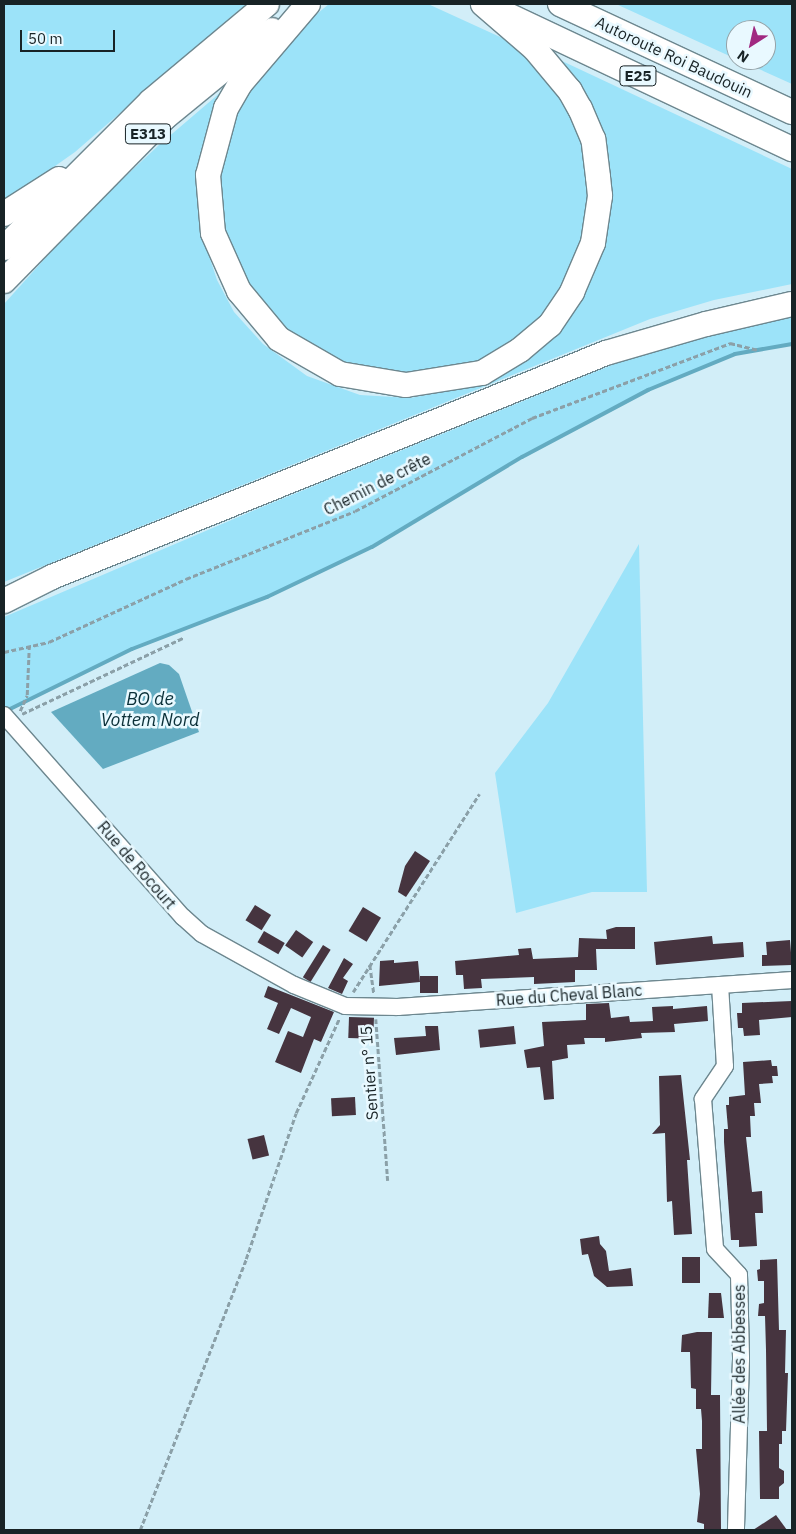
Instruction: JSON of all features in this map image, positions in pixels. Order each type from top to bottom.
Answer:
[{"type":"highway","name":"E313","points":[[4,248],[86,162],[151,101],[267,4]]},
{"type":"highway","name":"E313","points":[[4,281],[164,118],[307,4]]},
{"type":"highway","points":[[307,4],[240,84],[226,108],[208,175],[213,232],[239,291],[279,339],[340,374],[406,385],[482,373],[520,350],[550,325],[572,292],[593,243],[600,196],[593,139],[580,109],[570,91],[534,49],[484,4]]},
{"type":"highway","name":"E25","points":[[484,4],[792,149]]},
{"type":"highway","name":"Autoroute Roi Baudouin","points":[[560,4],[791,111]]},
{"type":"highway","points":[[4,214],[86,162]]},
{"type":"highway","points":[[4,600],[52,577],[606,353],[706,324],[792,304]]},
{"type":"street","name":"Rue de Rocourt","points":[[11,715],[183,918],[222,948],[294,985]]},
{"type":"street","name":"Rue du Cheval Blanc","points":[[294,985],[345,1006],[375,1005],[398,1007],[792,980]]},
{"type":"street","name":"Allée des Abbesses","points":[[720,985],[725,1066],[703,1099],[714,1249],[739,1275],[741,1359],[736,1530]]},
{"type":"path","name":"Chemin de crête","points":[[4,652],[49,642],[186,579],[355,511],[532,418],[730,343],[759,350]]},
{"type":"path","points":[[11,715],[38,709],[63,694],[183,638]]},
{"type":"path","points":[[11,715],[27,695],[29,647]]},
{"type":"path","points":[[140,1530],[272,1186],[296,1113],[345,1006],[370,963],[479,794]]},
{"type":"path","name":"Sentier n° 15","points":[[370,963],[375,1005],[388,1181]]},
{"type":"shaded area","points":[[4,4],[246,4],[75,152],[4,202]]},
{"type":"shaded area","points":[[329,4],[428,4],[511,42],[547,76],[574,120],[584,151],[589,181],[588,217],[571,276],[539,322],[516,342],[468,368],[386,380],[287,340],[231,267],[215,185],[235,105],[291,35]]},
{"type":"shaded area","points":[[616,4],[792,4],[792,84],[761,70],[776,70],[776,20],[726,20],[726,54]]},
{"type":"shaded area","points":[[562,61],[792,169],[792,284],[714,300],[650,319],[4,582],[4,304],[83,216],[159,145],[228,86],[207,132],[198,175],[200,228],[217,280],[234,312],[263,344],[307,376],[360,395],[410,398],[467,388],[505,372],[564,320],[593,277],[608,229],[610,183],[582,89]]},
{"type":"shaded area","points":[[792,315],[792,344],[735,354],[648,390],[522,457],[372,547],[267,597],[132,649],[8,710],[4,705],[4,617],[262,507],[622,361],[698,338]]},
{"type":"shaded area","points":[[639,544],[647,892],[592,892],[516,913],[495,773],[548,703]]},
{"type":"water","name":"BO de Vottem Nord","points":[[160,663],[169,665],[179,674],[199,732],[103,769],[51,712]]},
{"type":"building","points":[[415,851],[430,861],[406,897],[398,892],[405,866]]},
{"type":"building","points":[[255,905],[271,915],[262,930],[245,920]]},
{"type":"building","points":[[363,907],[381,918],[367,942],[349,931]]},
{"type":"building","points":[[616,927],[635,927],[635,949],[596,949],[597,970],[575,970],[575,982],[534,984],[534,977],[481,979],[482,988],[464,989],[463,975],[456,975],[455,961],[519,955],[518,949],[531,948],[533,959],[578,957],[579,938],[607,939],[606,930]]},
{"type":"building","points":[[296,930],[313,942],[302,958],[285,946]]},
{"type":"building","points":[[264,931],[285,943],[278,954],[258,942]]},
{"type":"building","points":[[712,936],[713,944],[743,942],[744,957],[656,965],[654,942]]},
{"type":"building","points":[[790,940],[792,965],[762,966],[762,955],[767,955],[766,942]]},
{"type":"building","points":[[323,945],[331,950],[310,982],[303,977]]},
{"type":"building","points":[[344,958],[353,964],[343,978],[348,981],[342,994],[328,988]]},
{"type":"building","points":[[394,960],[394,963],[418,961],[420,982],[379,986],[380,961]]},
{"type":"building","points":[[420,976],[438,976],[438,993],[420,993]]},
{"type":"building","points":[[268,986],[334,1012],[321,1042],[314,1039],[301,1073],[275,1062],[288,1031],[303,1037],[311,1017],[291,1008],[279,1034],[267,1029],[278,1003],[264,997]]},
{"type":"building","points":[[792,1001],[792,1017],[759,1020],[760,1035],[744,1036],[743,1028],[738,1028],[737,1013],[742,1013],[742,1003]]},
{"type":"building","points":[[609,1003],[611,1018],[629,1016],[630,1022],[653,1021],[652,1007],[673,1006],[673,1009],[707,1006],[708,1021],[674,1024],[675,1032],[641,1033],[642,1038],[605,1042],[605,1038],[584,1038],[585,1044],[567,1045],[568,1058],[552,1061],[554,1099],[544,1100],[540,1067],[527,1068],[524,1050],[544,1046],[542,1022],[586,1020],[586,1004]]},
{"type":"building","points":[[349,1017],[374,1018],[373,1039],[348,1038]]},
{"type":"building","points":[[425,1026],[438,1026],[440,1050],[396,1055],[394,1038],[426,1036]]},
{"type":"building","points":[[514,1026],[516,1044],[480,1048],[478,1030]]},
{"type":"building","points":[[771,1060],[772,1066],[777,1066],[778,1076],[772,1076],[773,1083],[759,1084],[761,1103],[754,1103],[755,1116],[750,1116],[751,1137],[746,1137],[752,1192],[762,1191],[763,1213],[755,1213],[757,1246],[739,1247],[739,1240],[731,1240],[724,1142],[724,1129],[728,1129],[726,1105],[729,1105],[729,1097],[745,1095],[743,1062]]},
{"type":"building","points":[[681,1075],[690,1160],[687,1160],[692,1234],[674,1235],[672,1201],[667,1202],[665,1133],[652,1134],[660,1125],[659,1076]]},
{"type":"building","points":[[355,1097],[356,1115],[332,1116],[331,1098]]},
{"type":"building","points":[[264,1135],[269,1155],[253,1159],[248,1139]]},
{"type":"building","points":[[599,1236],[600,1244],[606,1251],[609,1271],[631,1268],[633,1286],[607,1287],[594,1276],[588,1254],[582,1255],[580,1239]]},
{"type":"building","points":[[682,1257],[700,1257],[700,1283],[682,1283]]},
{"type":"building","points":[[777,1259],[779,1330],[786,1330],[785,1373],[788,1373],[786,1431],[782,1431],[782,1444],[779,1444],[779,1468],[784,1471],[784,1483],[779,1487],[779,1499],[760,1499],[759,1431],[767,1431],[766,1350],[765,1316],[758,1316],[759,1304],[764,1303],[764,1281],[758,1281],[757,1270],[760,1269],[760,1260]]},
{"type":"building","points":[[709,1293],[721,1293],[724,1318],[708,1318]]},
{"type":"building","points":[[712,1332],[711,1395],[720,1395],[721,1530],[704,1530],[704,1524],[697,1522],[700,1494],[696,1449],[702,1449],[701,1409],[696,1409],[696,1389],[691,1388],[690,1352],[681,1352],[682,1335]]},
{"type":"building","points":[[776,1515],[787,1530],[753,1530]]},
{"type":"waterway","points":[[8,710],[132,649],[267,597],[372,547],[522,457],[648,390],[735,354],[792,344]]}]
